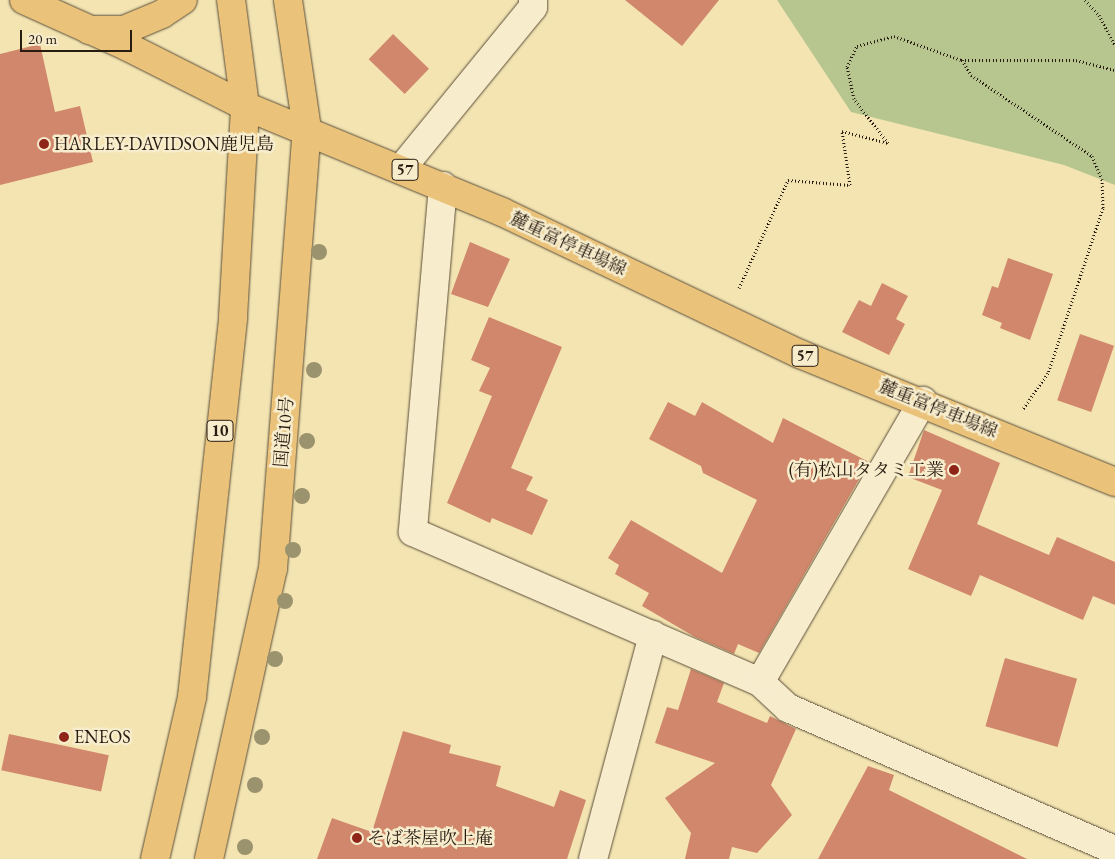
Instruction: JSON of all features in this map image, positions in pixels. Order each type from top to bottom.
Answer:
[{"type":"main road","name":"麓重富停車場線","points":[[24,0],[245,106],[307,129],[443,186],[800,354],[923,401],[1115,482]]},
{"type":"main road","points":[[89,30],[124,30],[162,14],[183,0]]},
{"type":"main road","name":"10","points":[[154,859],[192,697],[232,317],[245,106],[231,0]]},
{"type":"main road","name":"国道10号","points":[[209,859],[273,568],[307,129],[288,0]]},
{"type":"street","points":[[401,169],[534,7],[533,0]]},
{"type":"street","points":[[443,186],[413,532],[760,682],[788,708],[1115,850]]},
{"type":"street","points":[[760,682],[923,401]]},
{"type":"street","points":[[593,859],[653,635]]},
{"type":"path","points":[[1085,0],[1099,15],[1115,45]]},
{"type":"path","points":[[725,319],[788,180],[850,185],[842,131],[888,143],[854,99],[846,67],[857,46],[894,36],[961,60],[1076,60],[1115,70]]},
{"type":"path","points":[[961,60],[971,75],[1092,156],[1102,179],[1103,208],[1048,373],[1025,402],[1014,440]]},
{"type":"green space","points":[[777,0],[1115,0],[1115,185],[1064,165],[851,112]]},
{"type":"building","points":[[625,0],[719,0],[682,46]]},
{"type":"building","points":[[393,34],[429,69],[405,94],[369,59]]},
{"type":"building","points":[[40,44],[55,112],[80,106],[93,162],[0,185],[0,54]]},
{"type":"building","points":[[470,242],[510,259],[488,307],[451,294]]},
{"type":"building","points":[[1008,258],[1053,274],[1030,340],[1000,328],[1002,323],[982,315],[992,286],[998,288]]},
{"type":"building","points":[[882,283],[908,296],[896,319],[905,324],[889,355],[842,332],[859,300],[871,306]]},
{"type":"building","points":[[489,317],[562,347],[511,468],[533,477],[526,490],[548,500],[532,535],[492,518],[490,523],[447,503],[492,396],[479,391],[490,368],[471,360]]},
{"type":"building","points":[[1080,334],[1114,346],[1091,412],[1057,400]]},
{"type":"building","points":[[668,402],[695,416],[702,402],[773,443],[783,418],[869,462],[759,653],[738,644],[734,654],[695,637],[642,606],[649,593],[615,574],[619,565],[608,558],[631,520],[722,573],[757,500],[703,473],[701,466],[649,439]]},
{"type":"building","points":[[924,430],[1000,463],[977,524],[1049,555],[1057,537],[1115,562],[1115,605],[1093,596],[1083,620],[980,575],[971,596],[908,569],[942,490],[908,477]]},
{"type":"building","points":[[1005,658],[1077,679],[1058,747],[985,726]]},
{"type":"building","points":[[691,669],[724,683],[717,702],[767,723],[770,716],[796,729],[771,785],[792,815],[757,853],[732,847],[729,859],[685,859],[691,833],[665,798],[715,763],[655,743],[667,707],[678,710]]},
{"type":"building","points":[[403,731],[451,745],[449,753],[501,766],[496,786],[554,807],[560,790],[586,800],[567,859],[317,859],[332,818],[372,832]]},
{"type":"building","points":[[9,734],[109,755],[101,791],[1,770]]},
{"type":"building","points":[[868,766],[894,775],[889,790],[1027,859],[818,859]]},
{"type":"place","name":"HARLEY-DAVIDSON鹿児島","points":[[44,144]]},
{"type":"place","name":"(有)松山タタミ工業","points":[[954,470]]},
{"type":"place","name":"ENEOS","points":[[64,737]]},
{"type":"place","name":"そば茶屋吹上庵","points":[[357,838]]}]
